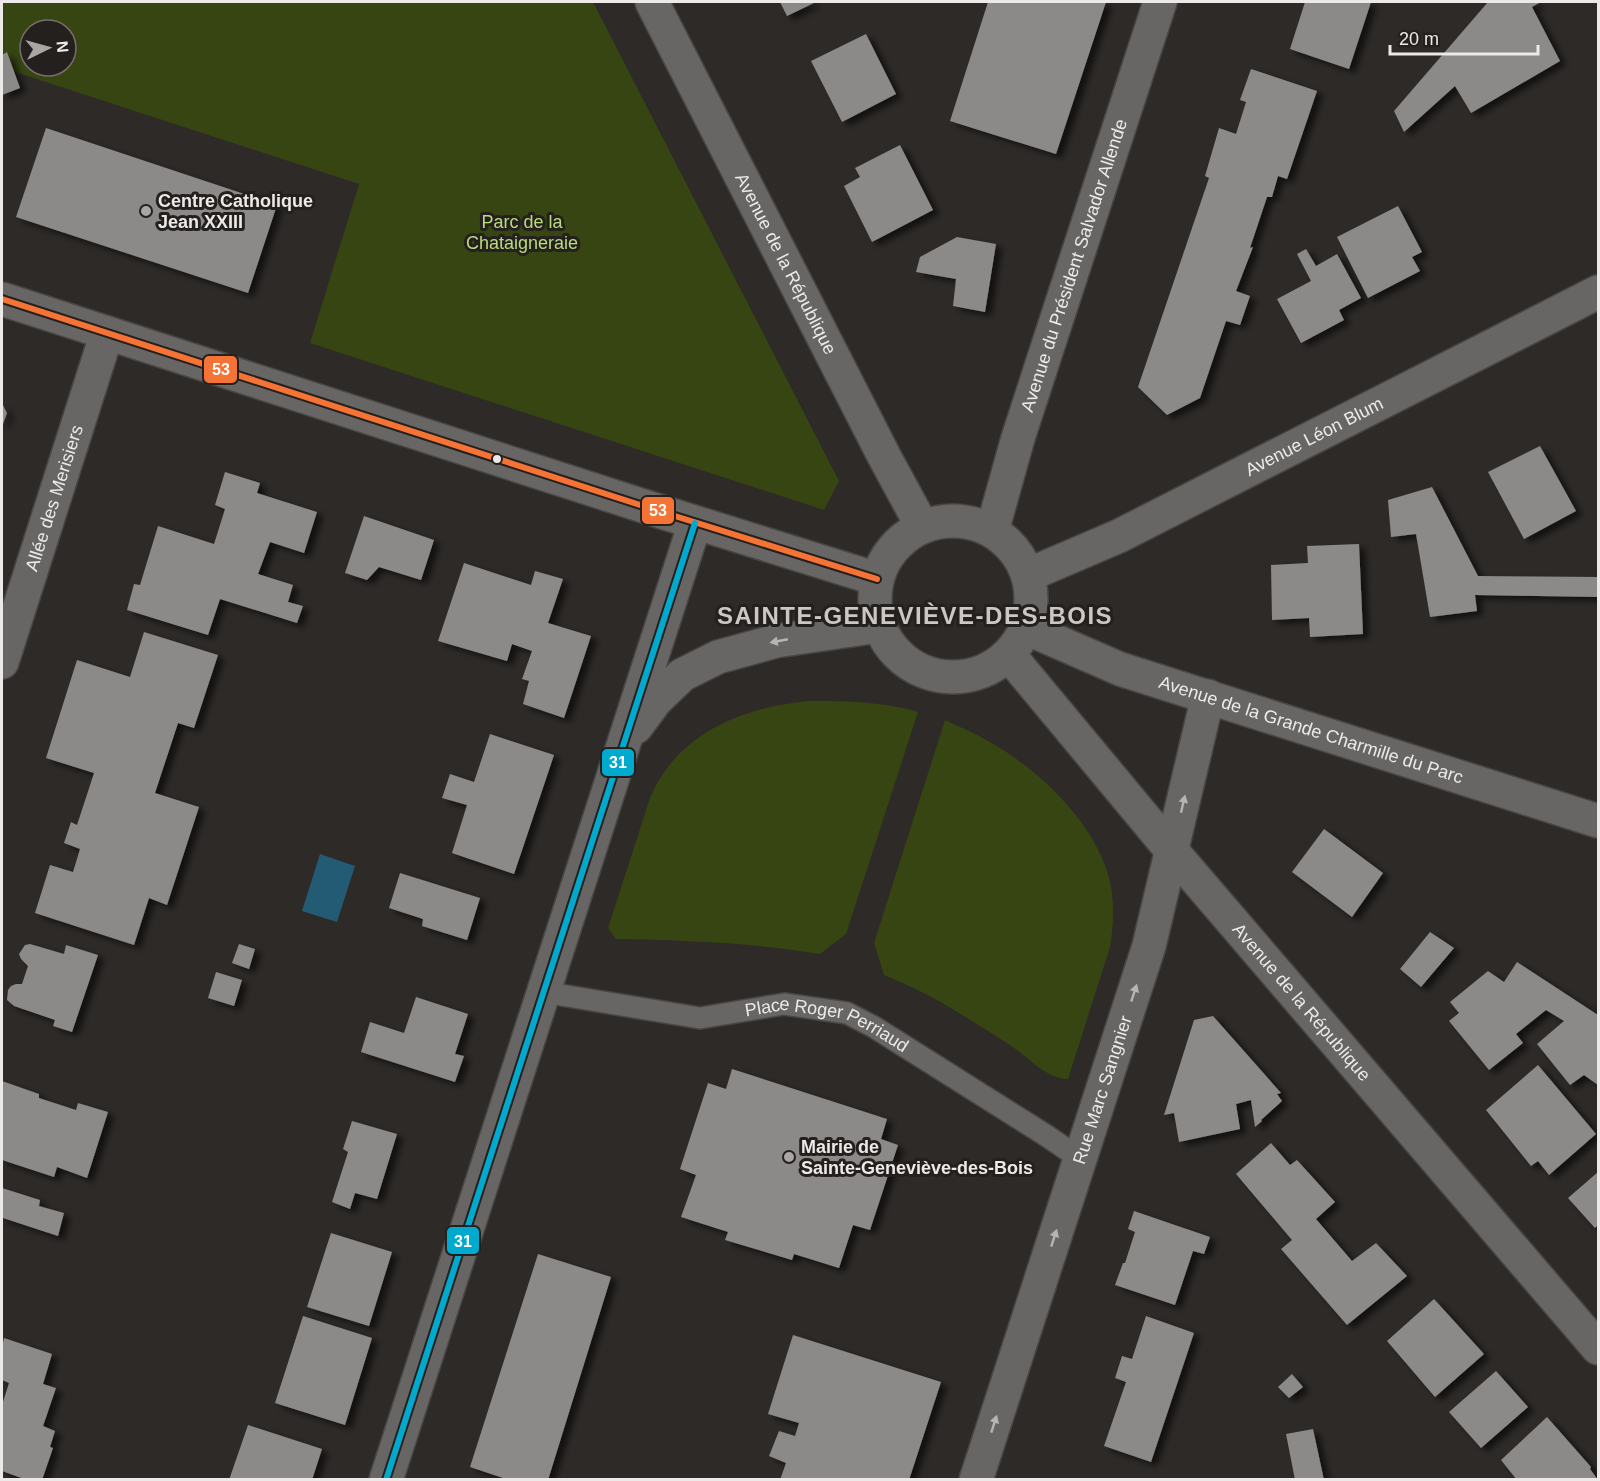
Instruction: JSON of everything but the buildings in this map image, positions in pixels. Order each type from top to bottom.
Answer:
[{"type":"street","name":"Avenue de la République","points":[[652,2],[922,526]]},
{"type":"street","name":"Avenue du Président Salvador Allende","points":[[992,531],[1018,438],[1160,2]]},
{"type":"street","name":"Avenue Léon Blum","points":[[1028,575],[1119,536],[1599,292]]},
{"type":"street","points":[[2,299],[695,523],[877,579]]},
{"type":"street","name":"Allée des Merisiers","points":[[2,662],[107,333]]},
{"type":"street","points":[[946,520],[970,522],[992,531],[1008,542],[1020,558],[1028,575],[1032,602],[1026,628],[1019,643],[1009,655],[987,671],[962,678],[935,677],[911,666],[892,649],[879,626],[874,602],[877,579],[886,557],[902,539],[922,526],[946,520]]},
{"type":"street","points":[[386,1479],[695,523]]},
{"type":"street","points":[[623,746],[656,700],[682,675],[718,657],[776,641],[879,626]]},
{"type":"street","name":"Avenue de la Grande Charmille du Parc","points":[[1026,628],[1120,669],[1599,821]]},
{"type":"street","name":"Avenue de la République","points":[[1009,655],[1172,851],[1599,1348]]},
{"type":"street","name":"Rue Marc Sangnier","points":[[976,1479],[1149,946],[1208,696]]},
{"type":"lane","name":"Place Roger Perriaud","points":[[543,992],[700,1017],[784,1004],[847,1013],[874,1027],[1079,1158]]},
{"type":"green space","name":"Parc de la Chataigneraie","points":[[2,2],[593,2],[839,481],[824,510],[310,343],[359,184],[33,78],[78,78],[78,18],[18,18],[18,73],[15,72],[8,53],[2,55]]},
{"type":"green space","points":[[808,701],[877,704],[918,712],[846,934],[820,954],[718,943],[616,939],[608,928],[649,801],[669,766],[697,739],[732,719],[770,707]]},
{"type":"green space","points":[[945,720],[995,745],[1030,769],[1047,784],[1063,800],[1090,835],[1108,874],[1113,910],[1110,947],[1068,1079],[1047,1073],[1017,1050],[946,1005],[884,975],[874,943]]},
{"type":"water","points":[[320,854],[355,866],[337,922],[302,911]]},
{"type":"transit line","name":"53","points":[[2,299],[877,579]]},
{"type":"transit line","name":"31","points":[[386,1480],[695,523]]},
{"type":"place","name":"Centre Catholique Jean XXIII","points":[[146,211]]},
{"type":"place","name":"Mairie de Sainte-Geneviève-des-Bois","points":[[789,1157]]},
{"type":"district","name":"SAINTE-GENEVIÈVE-DES-BOIS","points":[[915,616]]}]
